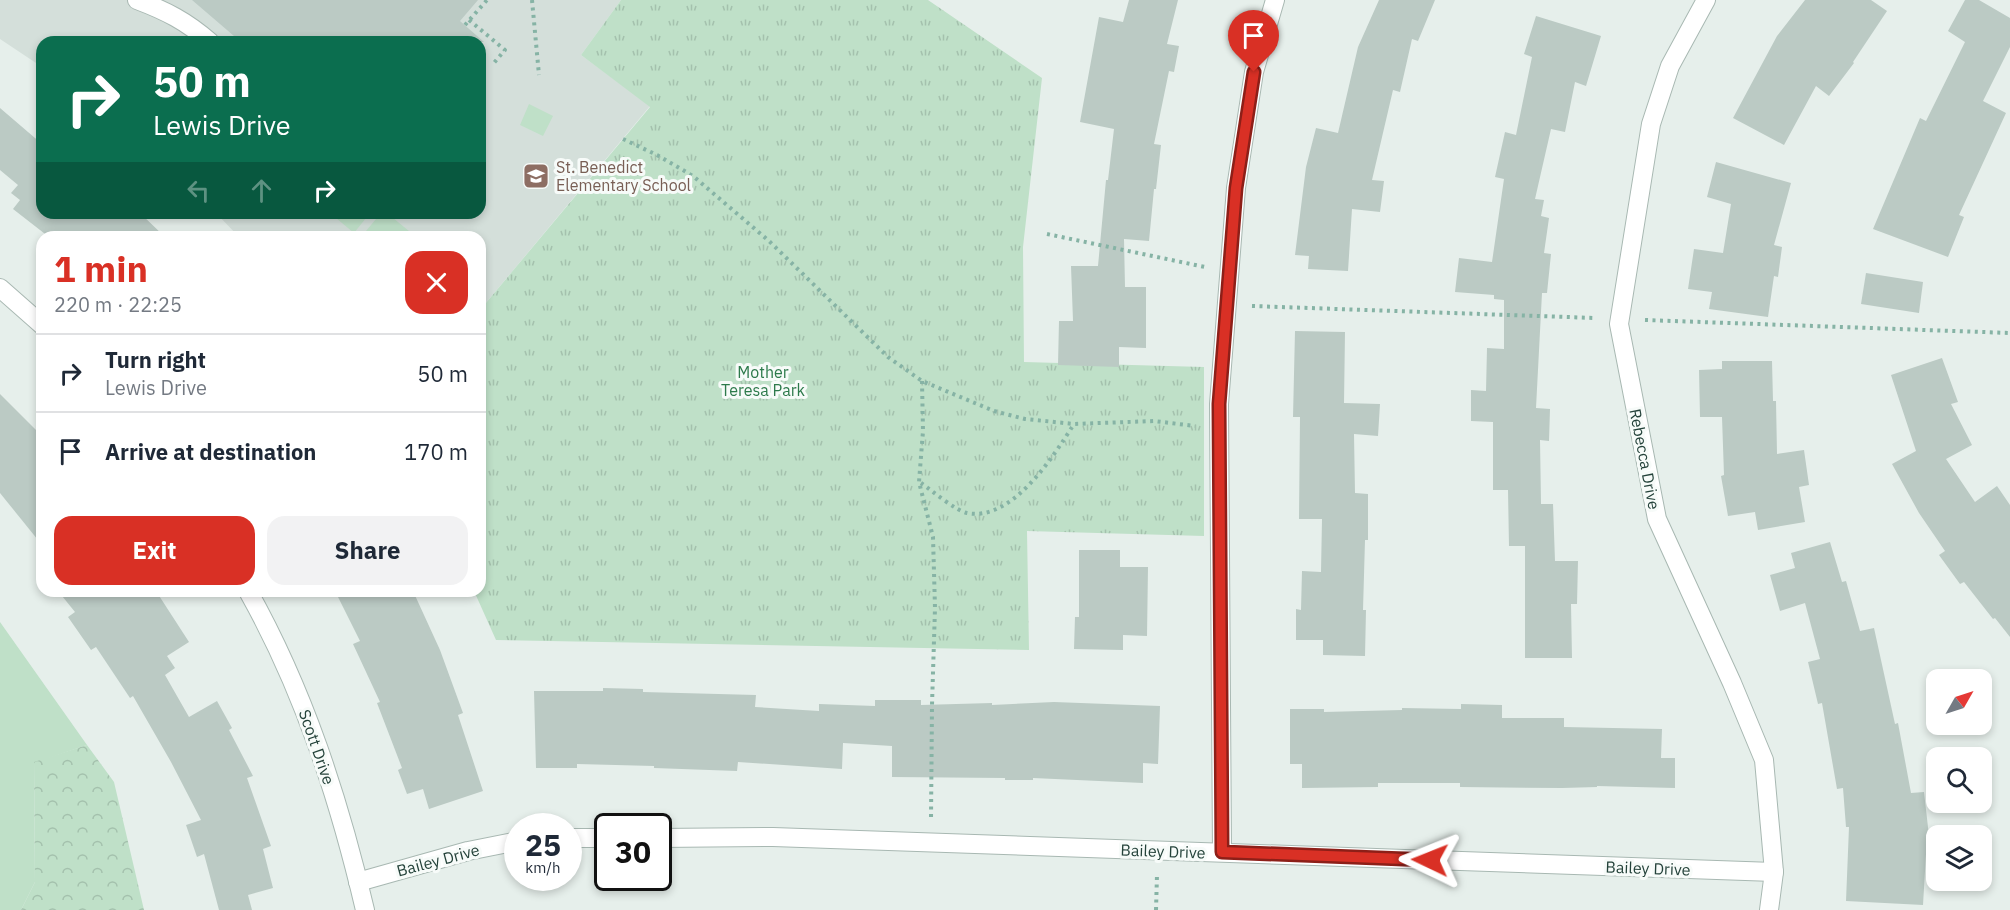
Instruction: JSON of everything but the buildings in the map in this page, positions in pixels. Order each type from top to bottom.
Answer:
[{"type":"street","points":[[137,0],[165,11],[190,25],[203,36]]},
{"type":"street","points":[[1222,852],[1219,404],[1236,188],[1254,72],[1275,0]]},
{"type":"street","name":"Rebecca Drive","points":[[1697,3],[1670,66],[1652,124],[1619,324],[1657,519],[1732,683],[1764,760],[1774,872],[1769,910]]},
{"type":"street","points":[[0,288],[36,321]]},
{"type":"street","name":"Scott Drive","points":[[251,597],[278,650],[311,727],[335,798],[365,910]]},
{"type":"street","name":"Bailey Drive","points":[[672,838],[773,837],[1774,872]]},
{"type":"street","name":"Bailey Drive","points":[[358,882],[468,851],[504,844]]},
{"type":"path","points":[[465,25],[487,0]]},
{"type":"path","points":[[532,0],[539,75]]},
{"type":"path","points":[[469,21],[505,50],[493,64]]},
{"type":"path","points":[[623,139],[693,176],[769,241],[888,357],[922,381],[994,411],[1025,419],[1074,424],[1154,421],[1191,426],[1220,421]]},
{"type":"path","points":[[1047,234],[1230,272]]},
{"type":"path","points":[[922,381],[923,431],[920,482],[933,537],[935,608],[931,843]]},
{"type":"path","points":[[920,482],[964,512],[982,514],[1004,507],[1050,461],[1074,424]]},
{"type":"path","points":[[1156,910],[1158,850]]},
{"type":"shaded area","name":"St. Benedict Elementary School","points":[[0,0],[621,0],[581,55],[650,106],[486,303],[486,231],[233,231],[222,219],[486,219],[486,36],[36,36],[36,63],[0,39]]},
{"type":"green space","name":"Mother Teresa Park","points":[[621,0],[928,0],[1042,78],[1023,247],[1024,362],[1204,367],[1204,536],[1027,531],[1029,650],[496,640],[477,597],[486,597],[486,303],[650,107],[581,55]]},
{"type":"green space","points":[[529,104],[553,116],[543,136],[520,125]]},
{"type":"green space","points":[[337,219],[365,219],[356,231],[352,231]]},
{"type":"green space","points":[[376,219],[394,219],[409,231],[366,231]]},
{"type":"green space","points":[[0,622],[87,745],[34,763],[35,882],[21,910],[0,910]]},
{"type":"green space","points":[[87,745],[114,782],[144,910],[21,910],[35,882],[34,762]]},
{"type":"place","name":"St. Benedict Elementary School","points":[[536,176]]},
{"type":"route","points":[[1254,72],[1236,188],[1219,404],[1222,852],[1430,860]]}]
